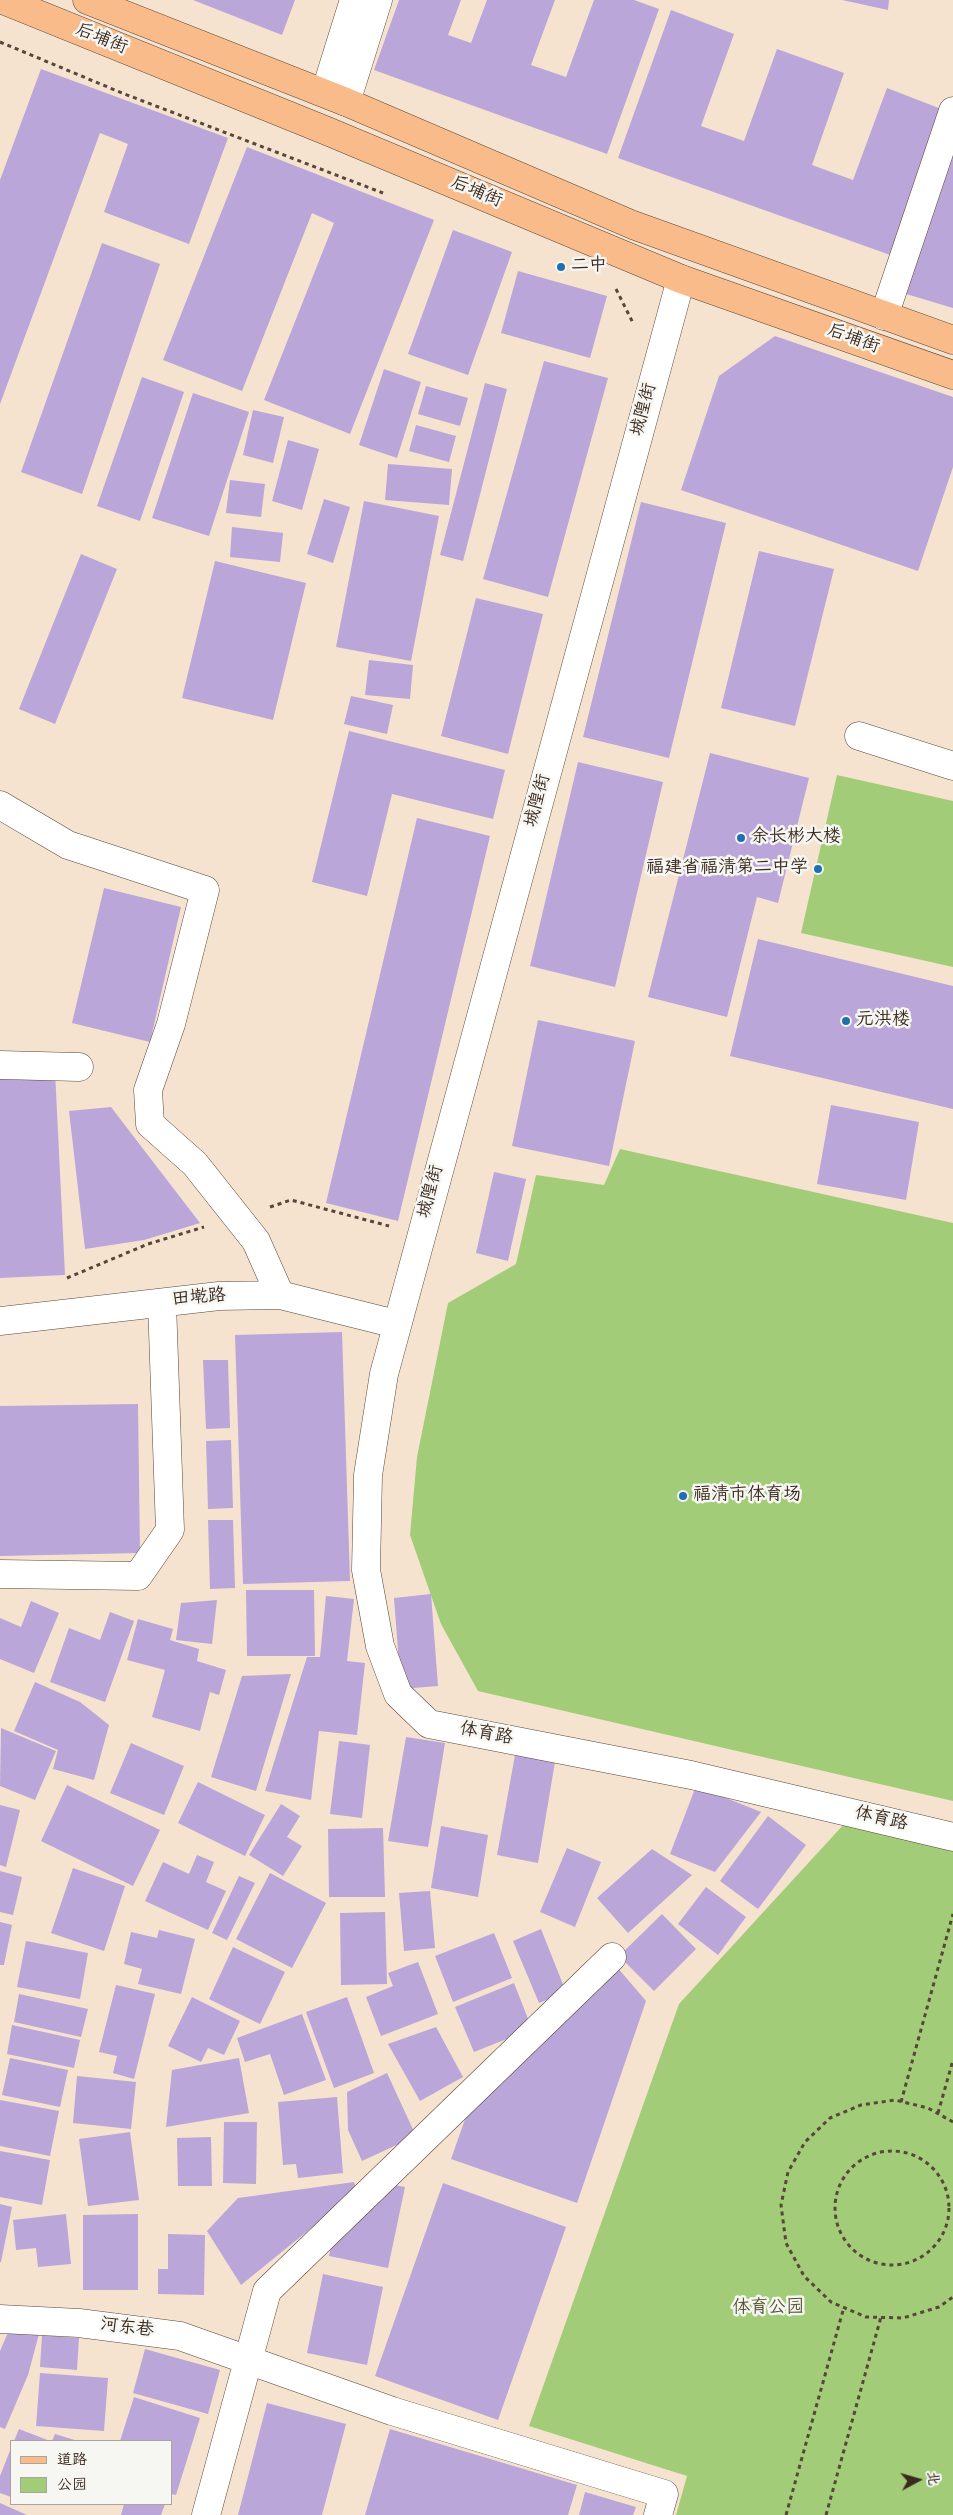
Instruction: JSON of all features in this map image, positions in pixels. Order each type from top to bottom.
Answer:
[{"type":"main road","name":"后埔街","points":[[3,0],[318,128],[681,279],[953,375]]},
{"type":"main road","name":"后埔街","points":[[87,0],[335,97],[633,225],[953,340]]},
{"type":"street","points":[[335,97],[354,0]]},
{"type":"street","points":[[335,97],[378,0]]},
{"type":"street","points":[[884,316],[953,110]]},
{"type":"street","name":"城隍街","points":[[396,1324],[681,279]]},
{"type":"street","points":[[859,736],[953,766]]},
{"type":"street","points":[[0,805],[68,845],[205,890],[171,1024],[148,1090],[150,1124],[195,1164],[256,1241],[280,1295]]},
{"type":"street","points":[[0,1065],[79,1067]]},
{"type":"street","name":"田墘路","points":[[0,1321],[219,1296],[280,1295],[396,1324]]},
{"type":"street","points":[[0,1574],[138,1576],[170,1530],[162,1303]]},
{"type":"street","name":"体育路","points":[[396,1324],[384,1374],[368,1475],[366,1570],[380,1646],[398,1694],[429,1724],[691,1775],[953,1837]]},
{"type":"street","points":[[206,2515],[250,2360],[267,2291],[612,1957]]},
{"type":"street","name":"河东巷","points":[[0,2319],[79,2323],[180,2336],[392,2412],[664,2494],[658,2515]]},
{"type":"path","points":[[0,42],[122,93],[390,196]]},
{"type":"path","points":[[612,281],[634,324]]},
{"type":"path","points":[[62,1280],[148,1244],[291,1200],[398,1228]]},
{"type":"path","points":[[901,2102],[953,1914]]},
{"type":"path","points":[[938,2113],[953,2060]]},
{"type":"path","points":[[953,2122],[928,2108],[895,2100],[861,2105],[830,2118],[805,2142],[788,2172],[781,2206],[786,2243],[804,2276],[831,2302],[866,2317],[903,2318],[940,2307],[953,2297]]},
{"type":"path","points":[[897,2151],[914,2155],[929,2164],[941,2178],[948,2197],[948,2216],[942,2234],[930,2250],[914,2261],[895,2265],[876,2263],[858,2254],[844,2240],[836,2222],[835,2204],[839,2186],[848,2171],[862,2159],[878,2152],[897,2151]]},
{"type":"path","points":[[786,2515],[844,2307]]},
{"type":"path","points":[[826,2515],[881,2317]]},
{"type":"green space","points":[[837,775],[953,801],[953,967],[801,933]]},
{"type":"green space","name":"福清市体育场","points":[[620,1149],[953,1223],[953,1801],[478,1691],[441,1624],[410,1535],[417,1457],[448,1303],[516,1264],[536,1175],[604,1185]]},
{"type":"green space","name":"体育公园","points":[[845,1823],[953,1851],[953,2515],[676,2515],[687,2476],[529,2426],[679,2004]]},
{"type":"building","points":[[193,0],[295,0],[282,35]]},
{"type":"building","points":[[399,0],[461,0],[448,35],[471,43],[487,0],[555,0],[531,65],[566,77],[594,0],[634,0],[659,9],[607,154],[374,70]]},
{"type":"building","points":[[842,0],[889,0],[888,10]]},
{"type":"building","points":[[671,10],[734,34],[701,126],[744,141],[777,49],[844,73],[812,165],[853,180],[887,88],[949,112],[896,257],[618,158]]},
{"type":"building","points":[[41,69],[228,138],[189,244],[104,212],[128,144],[100,133],[0,404],[0,180]]},
{"type":"building","points":[[953,122],[953,308],[903,293]]},
{"type":"building","points":[[247,147],[434,220],[350,434],[264,400],[334,223],[312,213],[242,391],[163,360]]},
{"type":"building","points":[[453,230],[512,252],[468,375],[408,354]]},
{"type":"building","points":[[102,243],[160,264],[82,494],[21,472]]},
{"type":"building","points":[[518,271],[607,296],[590,358],[501,333]]},
{"type":"building","points":[[775,336],[953,397],[953,467],[918,571],[681,490],[719,376]]},
{"type":"building","points":[[544,361],[608,378],[548,597],[483,579]]},
{"type":"building","points":[[384,369],[421,382],[397,458],[359,445]]},
{"type":"building","points":[[142,377],[184,392],[140,521],[97,506]]},
{"type":"building","points":[[485,383],[507,389],[463,561],[440,555]]},
{"type":"building","points":[[426,386],[468,398],[460,426],[418,414]]},
{"type":"building","points":[[193,393],[249,412],[209,536],[152,518]]},
{"type":"building","points":[[253,410],[284,417],[273,463],[243,455]]},
{"type":"building","points":[[416,425],[456,436],[449,462],[409,451]]},
{"type":"building","points":[[288,440],[319,449],[302,510],[272,501]]},
{"type":"building","points":[[388,464],[452,469],[449,505],[385,500]]},
{"type":"building","points":[[230,480],[265,484],[261,517],[226,513]]},
{"type":"building","points":[[324,499],[350,507],[333,563],[307,554]]},
{"type":"building","points":[[364,501],[439,516],[411,661],[336,647]]},
{"type":"building","points":[[641,502],[726,523],[669,758],[583,737]]},
{"type":"building","points":[[232,527],[283,533],[280,562],[230,557]]},
{"type":"building","points":[[759,551],[834,569],[795,726],[721,708]]},
{"type":"building","points":[[81,554],[117,569],[55,724],[19,709]]},
{"type":"building","points":[[215,561],[306,583],[273,720],[182,698]]},
{"type":"building","points":[[476,598],[543,614],[508,754],[441,736]]},
{"type":"building","points":[[369,660],[413,665],[410,699],[365,695]]},
{"type":"building","points":[[351,696],[393,705],[387,734],[344,724]]},
{"type":"building","points":[[349,731],[505,770],[493,819],[392,794],[367,896],[312,882]]},
{"type":"building","name":"余长彬大楼","points":[[710,753],[809,778],[778,903],[757,897],[727,1017],[648,997]]},
{"type":"building","points":[[578,762],[663,782],[615,987],[530,966]]},
{"type":"building","points":[[417,818],[490,836],[398,1221],[326,1203]]},
{"type":"building","points":[[104,888],[181,907],[150,1042],[72,1023]]},
{"type":"building","name":"元洪楼","points":[[758,939],[953,986],[953,1109],[730,1056]]},
{"type":"building","points":[[538,1020],[635,1041],[609,1166],[512,1146]]},
{"type":"building","points":[[55,1071],[65,1275],[0,1278],[0,1073]]},
{"type":"building","points":[[831,1105],[919,1122],[906,1200],[817,1184]]},
{"type":"building","points":[[111,1107],[200,1223],[144,1240],[85,1249],[69,1111]]},
{"type":"building","points":[[494,1172],[526,1179],[508,1261],[476,1253]]},
{"type":"building","points":[[342,1332],[350,1581],[243,1584],[235,1335]]},
{"type":"building","points":[[203,1360],[228,1360],[230,1428],[206,1429]]},
{"type":"building","points":[[138,1404],[140,1553],[0,1556],[0,1406]]},
{"type":"building","points":[[231,1440],[233,1508],[208,1509],[206,1441]]},
{"type":"building","points":[[208,1520],[233,1520],[235,1588],[210,1589]]},
{"type":"building","points":[[246,1590],[314,1590],[315,1656],[247,1656]]},
{"type":"building","points":[[431,1594],[438,1686],[401,1689],[394,1598]]},
{"type":"building","points":[[326,1596],[354,1599],[347,1661],[365,1663],[357,1735],[319,1731],[311,1800],[265,1791],[307,1657],[320,1657]]},
{"type":"building","points":[[217,1600],[212,1644],[176,1640],[181,1603]]},
{"type":"building","points":[[31,1601],[59,1613],[34,1673],[0,1659],[0,1618],[21,1627]]},
{"type":"building","points":[[110,1612],[134,1621],[105,1702],[50,1682],[69,1628],[100,1640]]},
{"type":"building","points":[[138,1619],[173,1629],[170,1640],[199,1649],[197,1661],[226,1670],[219,1695],[210,1692],[200,1731],[152,1717],[165,1670],[127,1660]]},
{"type":"building","points":[[291,1674],[256,1791],[211,1777],[242,1676]]},
{"type":"building","points":[[35,1682],[80,1702],[109,1725],[94,1780],[53,1769],[58,1750],[14,1731]]},
{"type":"building","points":[[1,1728],[56,1751],[35,1800],[0,1786]]},
{"type":"building","points":[[406,1737],[445,1743],[428,1847],[388,1841]]},
{"type":"building","points":[[339,1741],[370,1745],[362,1818],[330,1814]]},
{"type":"building","points":[[131,1743],[184,1766],[164,1815],[110,1793]]},
{"type":"building","points":[[515,1755],[555,1762],[538,1863],[497,1855]]},
{"type":"building","points":[[198,1782],[265,1815],[245,1856],[178,1823]]},
{"type":"building","points":[[67,1785],[160,1830],[133,1886],[41,1841]]},
{"type":"building","points":[[696,1786],[761,1812],[715,1872],[670,1854]]},
{"type":"building","points":[[281,1804],[300,1816],[287,1837],[302,1846],[283,1876],[249,1855]]},
{"type":"building","points":[[0,1805],[20,1810],[6,1867],[0,1865]]},
{"type":"building","points":[[768,1816],[806,1845],[758,1909],[720,1881]]},
{"type":"building","points":[[441,1826],[488,1835],[478,1897],[431,1888]]},
{"type":"building","points":[[383,1828],[385,1897],[329,1897],[328,1829]]},
{"type":"building","points":[[567,1848],[601,1862],[575,1927],[540,1912]]},
{"type":"building","points":[[652,1849],[692,1875],[628,1933],[597,1898]]},
{"type":"building","points":[[197,1855],[214,1862],[206,1882],[226,1891],[208,1930],[145,1901],[163,1862],[189,1874]]},
{"type":"building","points":[[73,1868],[125,1886],[104,1951],[51,1933]]},
{"type":"building","points":[[0,1871],[22,1877],[13,1915],[0,1912]]},
{"type":"building","points":[[270,1873],[326,1903],[292,1968],[236,1939]]},
{"type":"building","points":[[239,1876],[255,1883],[227,1940],[212,1933]]},
{"type":"building","points":[[706,1887],[746,1917],[718,1955],[678,1924]]},
{"type":"building","points":[[430,1891],[435,1948],[404,1951],[399,1893]]},
{"type":"building","points":[[385,1912],[387,1984],[341,1985],[340,1913]]},
{"type":"building","points":[[662,1914],[696,1949],[654,1991],[619,1956]]},
{"type":"building","points":[[0,1922],[12,1925],[4,1965],[0,1965]]},
{"type":"building","points":[[541,1929],[566,1992],[539,2003],[513,1941]]},
{"type":"building","points":[[159,1930],[195,1939],[181,1994],[138,1984],[142,1969],[124,1964],[131,1932],[157,1938]]},
{"type":"building","points":[[494,1933],[512,1978],[453,2002],[435,1956]]},
{"type":"building","points":[[26,1941],[88,1953],[80,1999],[17,1987]]},
{"type":"building","points":[[233,1947],[285,1972],[260,2024],[209,1999]]},
{"type":"building","points":[[418,1962],[438,2014],[381,2036],[366,1997],[393,1986],[388,1973]]},
{"type":"building","points":[[617,1967],[646,2001],[577,2203],[451,2159],[469,2108]]},
{"type":"building","points":[[514,1983],[532,2029],[474,2052],[455,2007]]},
{"type":"building","points":[[116,1985],[155,1994],[134,2079],[113,2073],[117,2056],[99,2052]]},
{"type":"building","points":[[19,1994],[88,2009],[81,2037],[14,2022]]},
{"type":"building","points":[[192,1997],[240,2021],[224,2055],[208,2048],[201,2062],[168,2046]]},
{"type":"building","points":[[347,1997],[374,2073],[334,2088],[306,2012]]},
{"type":"building","points":[[302,2014],[326,2080],[284,2095],[270,2054],[245,2062],[237,2038]]},
{"type":"building","points":[[12,2025],[80,2040],[74,2068],[7,2054]]},
{"type":"building","points":[[436,2027],[463,2077],[420,2101],[388,2044]]},
{"type":"building","points":[[10,2058],[68,2070],[60,2107],[2,2095]]},
{"type":"building","points":[[239,2058],[249,2113],[166,2127],[172,2070]]},
{"type":"building","points":[[387,2073],[416,2136],[362,2161],[348,2130],[347,2092]]},
{"type":"building","points":[[77,2076],[136,2082],[131,2129],[73,2123]]},
{"type":"building","points":[[337,2097],[343,2173],[298,2178],[296,2164],[283,2165],[278,2102]]},
{"type":"building","points":[[0,2100],[59,2111],[50,2156],[0,2146]]},
{"type":"building","points":[[224,2122],[257,2122],[256,2184],[223,2183]]},
{"type":"building","points":[[130,2132],[139,2200],[88,2206],[79,2139]]},
{"type":"building","points":[[211,2137],[212,2186],[178,2186],[177,2138]]},
{"type":"building","points":[[0,2151],[50,2160],[42,2205],[0,2197]]},
{"type":"building","points":[[354,2182],[357,2191],[241,2285],[207,2231],[238,2198]]},
{"type":"building","points":[[443,2183],[566,2227],[498,2420],[375,2376]]},
{"type":"building","points":[[389,2184],[405,2187],[388,2268],[329,2256],[333,2237]]},
{"type":"building","points":[[0,2204],[12,2207],[1,2262],[0,2262]]},
{"type":"building","points":[[66,2214],[71,2264],[38,2267],[36,2248],[16,2250],[13,2220]]},
{"type":"building","points":[[138,2214],[138,2290],[83,2290],[83,2215]]},
{"type":"building","points":[[168,2234],[205,2235],[204,2295],[158,2294],[158,2269],[168,2269]]},
{"type":"building","points":[[323,2274],[383,2287],[367,2365],[307,2353]]},
{"type":"building","points":[[10,2328],[39,2334],[28,2375],[5,2429],[0,2427],[0,2351]]},
{"type":"building","points":[[42,2335],[79,2338],[77,2370],[40,2367]]},
{"type":"building","points":[[145,2349],[220,2370],[208,2414],[133,2393]]},
{"type":"building","points":[[40,2373],[108,2378],[104,2431],[36,2426]]},
{"type":"building","points":[[134,2397],[200,2418],[176,2495],[172,2494],[172,2440],[120,2440]]},
{"type":"building","points":[[267,2403],[346,2424],[322,2515],[238,2515]]},
{"type":"building","points":[[19,2429],[47,2440],[14,2440]]},
{"type":"building","points":[[390,2429],[577,2485],[568,2515],[365,2515]]},
{"type":"building","points":[[55,2434],[75,2440],[52,2440]]},
{"type":"building","points":[[10,2451],[10,2497],[0,2493],[0,2476]]},
{"type":"building","points":[[585,2492],[636,2507],[633,2515],[579,2515]]},
{"type":"building","points":[[0,2503],[27,2515],[0,2515]]},
{"type":"building","points":[[124,2505],[165,2505],[161,2515],[121,2515]]},
{"type":"place","name":"二中","points":[[561,267]]},
{"type":"place","name":"余长彬大楼","points":[[741,838]]},
{"type":"place","name":"福建省福清第二中学","points":[[818,869]]},
{"type":"place","name":"元洪楼","points":[[846,1021]]},
{"type":"place","name":"福清市体育场","points":[[683,1496]]}]
